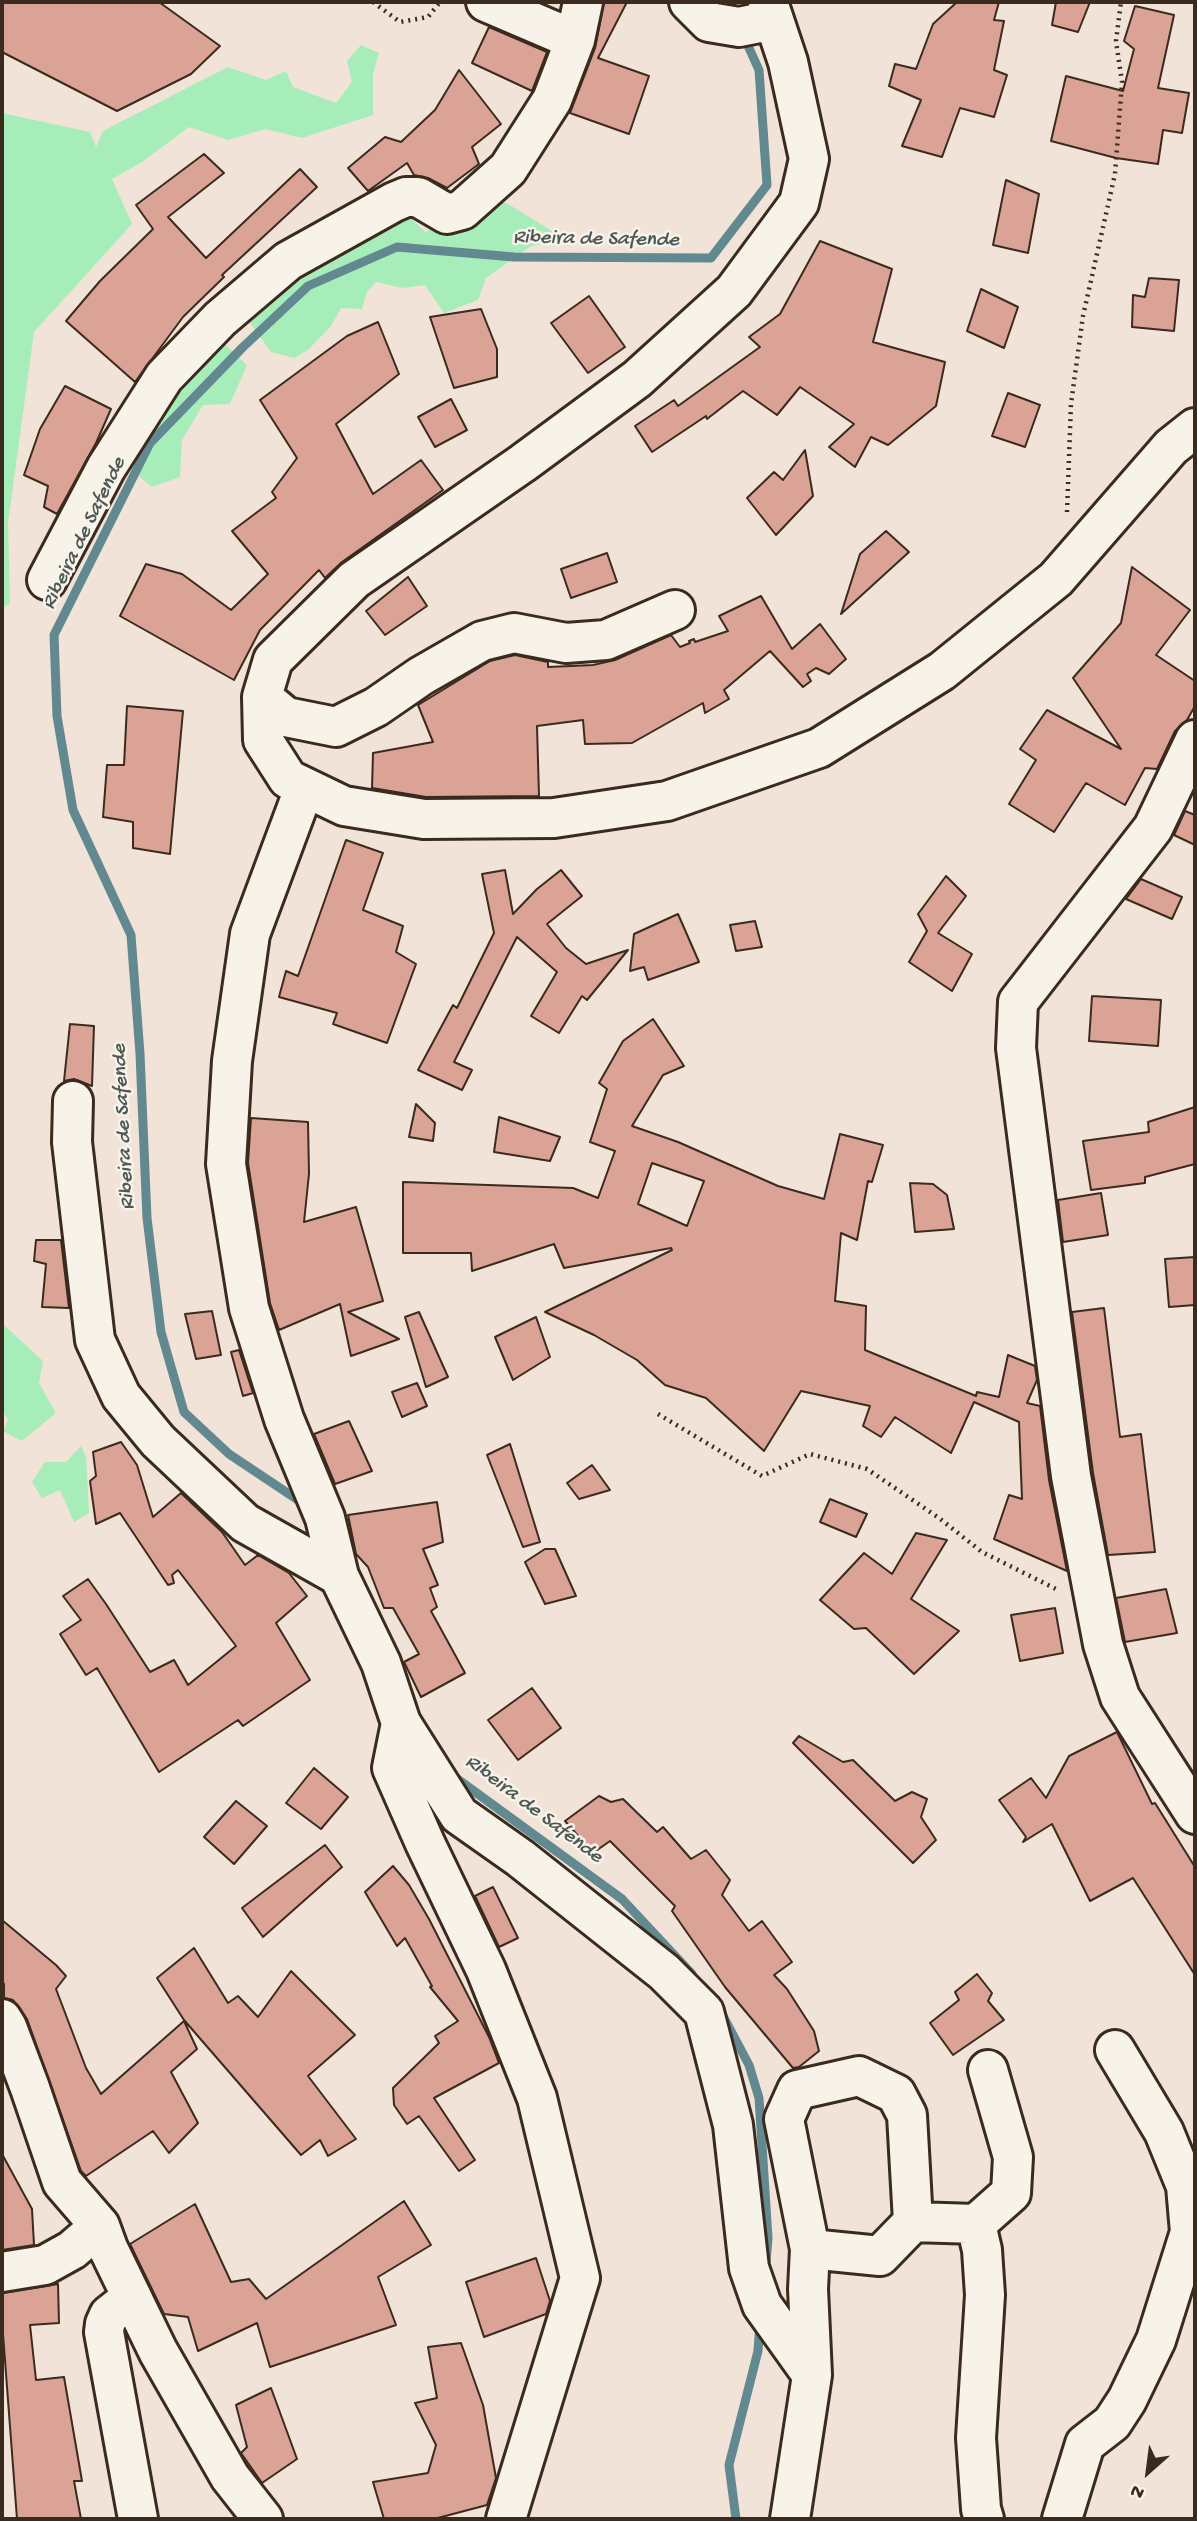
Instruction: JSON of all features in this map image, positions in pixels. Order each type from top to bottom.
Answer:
[{"type":"street","points":[[486,2],[575,40]]},
{"type":"street","points":[[47,580],[106,468],[164,377],[220,319],[288,261],[394,202],[406,197],[418,197],[447,214],[462,210],[508,169],[552,100],[575,40],[583,2]]},
{"type":"street","points":[[689,2],[709,22],[739,27],[771,11],[788,62],[809,159],[799,203],[734,291],[637,379],[523,463],[354,580],[273,660],[262,697],[263,740],[288,779],[344,806],[424,818],[554,818],[667,801],[819,748],[942,671],[1056,579],[1171,447],[1195,428]]},
{"type":"street","points":[[262,697],[286,717],[336,727],[376,707],[421,676],[482,641],[514,633],[566,643],[606,640],[675,610]]},
{"type":"street","points":[[1195,740],[1153,828],[1018,1002],[1016,1048],[1071,1476],[1103,1644],[1120,1697],[1195,1814]]},
{"type":"street","points":[[304,789],[250,934],[232,1060],[226,1164],[248,1308],[284,1419],[325,1518],[339,1576],[381,1663],[401,1723],[459,1815],[520,1858],[664,1972],[704,2012],[733,2124],[749,2268],[762,2305],[812,2375]]},
{"type":"street","points":[[74,1101],[72,1142],[94,1340],[121,1396],[158,1441],[245,1523],[339,1576]]},
{"type":"street","points":[[401,1723],[392,1768],[486,1970],[537,2098],[580,2278],[506,2519]]},
{"type":"street","points":[[2,2019],[30,2088],[62,2182],[100,2226],[158,2351],[230,2477],[263,2519]]},
{"type":"street","points":[[1062,2519],[1085,2444],[1112,2423],[1127,2400],[1156,2340],[1191,2232],[1186,2186],[1164,2132],[1115,2050]]},
{"type":"street","points":[[913,2222],[976,2224],[1011,2193],[1013,2157],[988,2070]]},
{"type":"street","points":[[790,2519],[812,2375],[808,2289],[810,2249],[784,2119],[797,2090],[859,2076],[896,2094],[907,2115],[913,2222],[880,2256],[810,2249]]},
{"type":"street","points":[[976,2224],[982,2250],[985,2295],[976,2438],[984,2519]]},
{"type":"street","points":[[2,2272],[45,2265],[72,2250],[100,2226]]},
{"type":"street","points":[[132,2297],[109,2315],[104,2332],[138,2519]]},
{"type":"path","points":[[373,2],[400,22],[428,18],[440,2]]},
{"type":"path","points":[[1067,514],[1071,404],[1083,316],[1115,174],[1122,82],[1116,41],[1121,2]]},
{"type":"path","points":[[658,1414],[762,1476],[810,1454],[867,1469],[939,1518],[982,1552],[1056,1590],[1093,1593]]},
{"type":"green space","points":[[361,45],[379,53],[373,74],[373,115],[302,138],[265,129],[228,140],[189,127],[142,162],[112,179],[132,224],[34,332],[8,523],[10,603],[2,608],[2,113],[90,132],[96,147],[103,131],[228,67],[266,80],[286,71],[293,87],[336,103],[352,82],[347,61]]},
{"type":"green space","points":[[478,194],[508,204],[565,239],[531,246],[486,278],[478,300],[444,313],[425,285],[402,288],[376,282],[367,292],[362,309],[341,308],[331,326],[308,350],[294,358],[271,352],[239,308],[407,214],[426,233],[443,211]]},
{"type":"green space","points":[[226,345],[247,365],[230,404],[203,405],[182,440],[180,477],[152,487],[128,467],[191,347]]},
{"type":"green space","points":[[4,1325],[43,1361],[39,1383],[56,1413],[22,1441],[3,1431],[8,1420],[2,1410]]},
{"type":"green space","points":[[81,1446],[86,1457],[89,1513],[74,1522],[60,1490],[42,1498],[32,1482],[45,1462],[66,1462]]},
{"type":"building","points":[[2,2],[159,2],[220,46],[191,74],[117,111],[2,52]]},
{"type":"building","points":[[604,2],[627,2],[598,58],[649,76],[629,134],[570,113],[595,48]]},
{"type":"building","points":[[957,2],[999,2],[994,20],[1004,21],[994,70],[1007,75],[994,117],[960,108],[942,157],[902,146],[921,100],[889,86],[895,64],[916,69],[933,24]]},
{"type":"building","points":[[1056,2],[1090,2],[1078,32],[1052,25]]},
{"type":"building","points":[[1135,6],[1174,15],[1158,88],[1189,93],[1182,133],[1163,130],[1158,164],[1116,158],[1051,141],[1066,76],[1123,91],[1134,49],[1124,41]]},
{"type":"building","points":[[489,27],[547,52],[532,91],[472,63]]},
{"type":"building","points":[[459,70],[501,124],[472,147],[479,164],[447,188],[428,178],[414,175],[407,163],[368,191],[348,168],[385,137],[401,142],[435,110]]},
{"type":"building","points":[[204,154],[224,173],[168,217],[206,258],[300,169],[317,187],[222,275],[224,277],[183,317],[135,382],[66,321],[100,281],[153,229],[136,205]]},
{"type":"building","points":[[1006,180],[1039,194],[1028,253],[993,245]]},
{"type":"building","points":[[820,241],[892,269],[873,342],[945,362],[936,406],[888,445],[871,437],[855,467],[829,447],[854,424],[800,387],[777,415],[743,391],[707,419],[706,416],[652,452],[635,426],[674,400],[678,406],[760,347],[749,337],[780,314]]},
{"type":"building","points":[[1149,278],[1179,280],[1174,331],[1132,327],[1133,295],[1145,297]]},
{"type":"building","points":[[981,289],[1018,307],[1004,348],[967,331]]},
{"type":"building","points":[[589,296],[625,347],[588,373],[551,323]]},
{"type":"building","points":[[481,309],[497,349],[497,377],[454,388],[430,317]]},
{"type":"building","points":[[378,322],[399,374],[336,424],[373,494],[421,460],[443,490],[342,562],[325,578],[319,570],[260,630],[234,680],[120,616],[146,564],[182,574],[231,610],[268,574],[232,531],[276,498],[272,492],[297,458],[260,400],[347,336]]},
{"type":"building","points":[[65,386],[111,409],[96,443],[57,514],[44,507],[48,486],[24,475],[40,429]]},
{"type":"building","points":[[1008,393],[1040,405],[1025,447],[992,436]]},
{"type":"building","points":[[451,399],[467,430],[435,447],[418,417]]},
{"type":"building","points":[[805,450],[813,496],[776,535],[747,498],[774,472],[783,480]]},
{"type":"building","points":[[886,531],[909,552],[841,614],[860,554]]},
{"type":"building","points":[[607,553],[617,582],[571,598],[561,569]]},
{"type":"building","points":[[1132,567],[1190,610],[1156,655],[1195,681],[1195,706],[1187,720],[1175,731],[1157,769],[1145,768],[1125,805],[1086,783],[1054,832],[1009,804],[1036,760],[1020,749],[1047,710],[1121,749],[1073,678],[1121,623]]},
{"type":"building","points":[[408,577],[427,606],[385,635],[366,611]]},
{"type":"building","points":[[761,596],[792,649],[820,624],[846,659],[829,674],[816,668],[807,674],[811,681],[803,687],[770,651],[724,690],[729,699],[705,713],[703,703],[632,743],[585,744],[583,720],[537,726],[539,796],[426,797],[372,788],[373,753],[433,742],[418,705],[490,661],[515,655],[548,662],[548,667],[593,665],[615,660],[671,635],[680,647],[694,639],[695,642],[728,631],[719,616]]},
{"type":"building","points":[[127,706],[183,711],[170,854],[133,848],[133,822],[103,817],[107,765],[124,765]]},
{"type":"building","points":[[1185,811],[1195,815],[1195,845],[1174,835]]},
{"type":"building","points":[[346,840],[383,853],[363,910],[403,926],[396,952],[416,964],[387,1043],[333,1024],[337,1013],[279,997],[286,971],[298,976]]},
{"type":"building","points":[[505,870],[513,914],[537,889],[561,870],[582,896],[547,924],[566,948],[586,964],[628,950],[587,1000],[582,996],[559,1033],[531,1016],[557,972],[517,937],[454,1062],[472,1070],[462,1090],[418,1070],[453,1005],[457,1008],[494,933],[482,874]]},
{"type":"building","points":[[946,876],[966,896],[938,933],[972,954],[952,991],[909,962],[927,931],[918,914]]},
{"type":"building","points":[[1141,879],[1182,897],[1172,919],[1126,899]]},
{"type":"building","points":[[678,914],[699,962],[648,980],[644,967],[630,971],[634,934]]},
{"type":"building","points":[[755,921],[762,947],[736,951],[730,925]]},
{"type":"building","points":[[1092,996],[1161,1000],[1158,1046],[1089,1041]]},
{"type":"building","points":[[653,1019],[684,1066],[663,1075],[632,1126],[678,1142],[778,1186],[824,1199],[840,1134],[883,1145],[872,1182],[868,1181],[857,1240],[841,1233],[835,1301],[866,1306],[865,1350],[976,1396],[977,1392],[999,1397],[1008,1355],[1035,1366],[1037,1380],[1027,1403],[1040,1406],[1049,1480],[1067,1571],[994,1539],[1009,1495],[1022,1499],[1019,1422],[974,1402],[951,1453],[895,1417],[881,1437],[863,1426],[870,1406],[801,1391],[764,1451],[706,1398],[665,1385],[637,1360],[594,1335],[545,1312],[672,1250],[671,1248],[564,1268],[554,1244],[472,1271],[471,1253],[403,1253],[403,1182],[573,1188],[598,1198],[615,1151],[590,1142],[607,1089],[599,1083],[623,1041]],"holes":[[[652,1163],[704,1181],[687,1226],[638,1204]]]},
{"type":"building","points":[[70,1024],[94,1026],[92,1086],[74,1079],[64,1081]]},
{"type":"building","points":[[416,1104],[435,1123],[433,1141],[409,1137]]},
{"type":"building","points":[[1195,1107],[1195,1164],[1145,1177],[1145,1183],[1091,1190],[1083,1141],[1149,1132],[1148,1122]]},
{"type":"building","points":[[499,1117],[560,1137],[550,1161],[494,1152]]},
{"type":"building","points":[[251,1118],[308,1122],[309,1174],[304,1222],[356,1207],[383,1301],[348,1312],[399,1339],[351,1356],[340,1304],[279,1330],[270,1303],[248,1163]]},
{"type":"building","points":[[910,1183],[933,1184],[947,1195],[954,1229],[915,1232]]},
{"type":"building","points":[[1101,1193],[1108,1235],[1063,1242],[1058,1200]]},
{"type":"building","points":[[36,1240],[61,1240],[69,1308],[42,1307],[46,1264],[34,1261]]},
{"type":"building","points":[[1195,1257],[1195,1305],[1169,1307],[1165,1259]]},
{"type":"building","points":[[1104,1308],[1120,1437],[1141,1434],[1155,1552],[1108,1555],[1093,1473],[1072,1312]]},
{"type":"building","points":[[212,1311],[221,1355],[196,1359],[185,1314]]},
{"type":"building","points":[[419,1312],[448,1377],[426,1387],[405,1317]]},
{"type":"building","points":[[536,1317],[550,1357],[513,1380],[495,1337]]},
{"type":"building","points":[[239,1350],[253,1393],[243,1396],[231,1352]]},
{"type":"building","points":[[417,1383],[427,1406],[402,1417],[392,1392]]},
{"type":"building","points":[[349,1421],[372,1471],[335,1484],[314,1434]]},
{"type":"building","points":[[121,1442],[137,1465],[153,1517],[181,1493],[222,1532],[245,1565],[258,1555],[289,1573],[307,1596],[276,1623],[310,1680],[243,1726],[238,1720],[159,1772],[97,1668],[86,1675],[60,1634],[81,1620],[63,1596],[88,1579],[150,1672],[174,1660],[188,1685],[236,1646],[178,1570],[172,1575],[174,1583],[168,1585],[120,1513],[96,1524],[90,1481],[96,1476],[93,1452]]},
{"type":"building","points":[[510,1444],[540,1542],[523,1547],[487,1455]]},
{"type":"building","points":[[592,1465],[610,1490],[579,1499],[567,1483]]},
{"type":"building","points":[[830,1499],[867,1514],[856,1537],[820,1522]]},
{"type":"building","points":[[437,1502],[443,1542],[423,1549],[438,1585],[430,1588],[437,1607],[431,1611],[465,1673],[421,1697],[404,1662],[419,1654],[393,1608],[384,1608],[368,1567],[356,1554],[348,1515]]},
{"type":"building","points":[[916,1533],[947,1540],[911,1599],[959,1631],[914,1674],[866,1628],[854,1629],[820,1600],[864,1553],[892,1574]]},
{"type":"building","points":[[545,1549],[555,1549],[576,1596],[545,1604],[525,1562]]},
{"type":"building","points":[[1166,1589],[1177,1633],[1125,1642],[1116,1598]]},
{"type":"building","points":[[1055,1608],[1063,1653],[1020,1661],[1011,1615]]},
{"type":"building","points":[[532,1688],[561,1728],[518,1760],[488,1720]]},
{"type":"building","points":[[1117,1732],[1152,1804],[1155,1803],[1195,1867],[1195,1975],[1133,1878],[1090,1901],[1052,1824],[1023,1842],[1026,1837],[999,1800],[1031,1778],[1046,1798],[1069,1756]]},
{"type":"building","points":[[799,1736],[843,1762],[853,1760],[895,1801],[912,1792],[927,1799],[921,1817],[936,1840],[913,1863],[793,1743]]},
{"type":"building","points":[[314,1768],[348,1797],[321,1829],[286,1803]]},
{"type":"building","points":[[599,1796],[611,1802],[623,1799],[657,1832],[663,1827],[691,1859],[706,1850],[730,1880],[722,1895],[749,1931],[762,1921],[792,1962],[774,1975],[787,1989],[814,2031],[819,2051],[799,2067],[793,2068],[725,1987],[672,1911],[675,1906],[610,1841],[593,1853],[565,1821]]},
{"type":"building","points":[[236,1801],[267,1826],[234,1864],[204,1837]]},
{"type":"building","points":[[325,1845],[342,1867],[263,1937],[242,1908]]},
{"type":"building","points":[[393,1866],[409,1885],[429,1919],[489,2037],[499,2063],[434,2098],[475,2160],[459,2171],[419,2116],[407,2124],[394,2105],[393,2088],[439,2043],[435,2036],[458,2021],[430,1987],[432,1986],[405,1938],[397,1946],[365,1892]]},
{"type":"building","points":[[493,1887],[518,1938],[499,1947],[475,1896]]},
{"type":"building","points":[[2,1920],[66,1976],[56,1989],[86,2068],[101,2094],[184,2021],[197,2049],[171,2072],[198,2123],[169,2153],[153,2131],[86,2176],[81,2171],[27,2019],[13,2000],[4,1998]]},
{"type":"building","points":[[194,1948],[228,2003],[238,1996],[258,2017],[291,1971],[355,2035],[308,2076],[356,2139],[328,2156],[320,2140],[301,2155],[184,2020],[157,1978]]},
{"type":"building","points":[[977,1974],[992,1993],[988,2001],[1004,2020],[953,2055],[930,2023],[959,2000],[955,1992]]},
{"type":"building","points":[[2,2154],[32,2209],[34,2245],[2,2250]]},
{"type":"building","points":[[404,2201],[431,2245],[378,2277],[396,2325],[270,2367],[257,2323],[198,2351],[188,2317],[164,2314],[130,2244],[195,2204],[231,2282],[249,2279],[266,2299]]},
{"type":"building","points":[[536,2258],[550,2301],[546,2314],[484,2337],[466,2282]]},
{"type":"building","points":[[58,2284],[59,2323],[30,2325],[36,2380],[64,2377],[82,2481],[74,2481],[81,2519],[17,2519],[2,2293]]},
{"type":"building","points":[[461,2343],[483,2405],[496,2478],[487,2505],[434,2519],[384,2519],[373,2482],[428,2473],[436,2445],[415,2403],[437,2398],[428,2347]]},
{"type":"building","points":[[271,2388],[297,2459],[262,2483],[241,2453],[247,2447],[236,2405]]},
{"type":"waterway","name":"Ribeira de Safende","points":[[304,1504],[229,1454],[184,1412],[161,1332],[147,1218],[140,1054],[131,935],[73,810],[57,716],[54,635],[150,443],[242,348],[308,286],[397,247],[514,257],[711,258],[767,185],[759,70],[744,37]]},
{"type":"waterway","name":"Ribeira de Safende","points":[[452,1772],[456,1778],[622,1899],[692,1974]]},
{"type":"waterway","name":"Ribeira de Safende","points":[[723,2016],[749,2065],[759,2098],[768,2238],[766,2263]]},
{"type":"waterway","name":"Ribeira de Safende","points":[[736,2519],[729,2465],[758,2351],[760,2322]]}]
